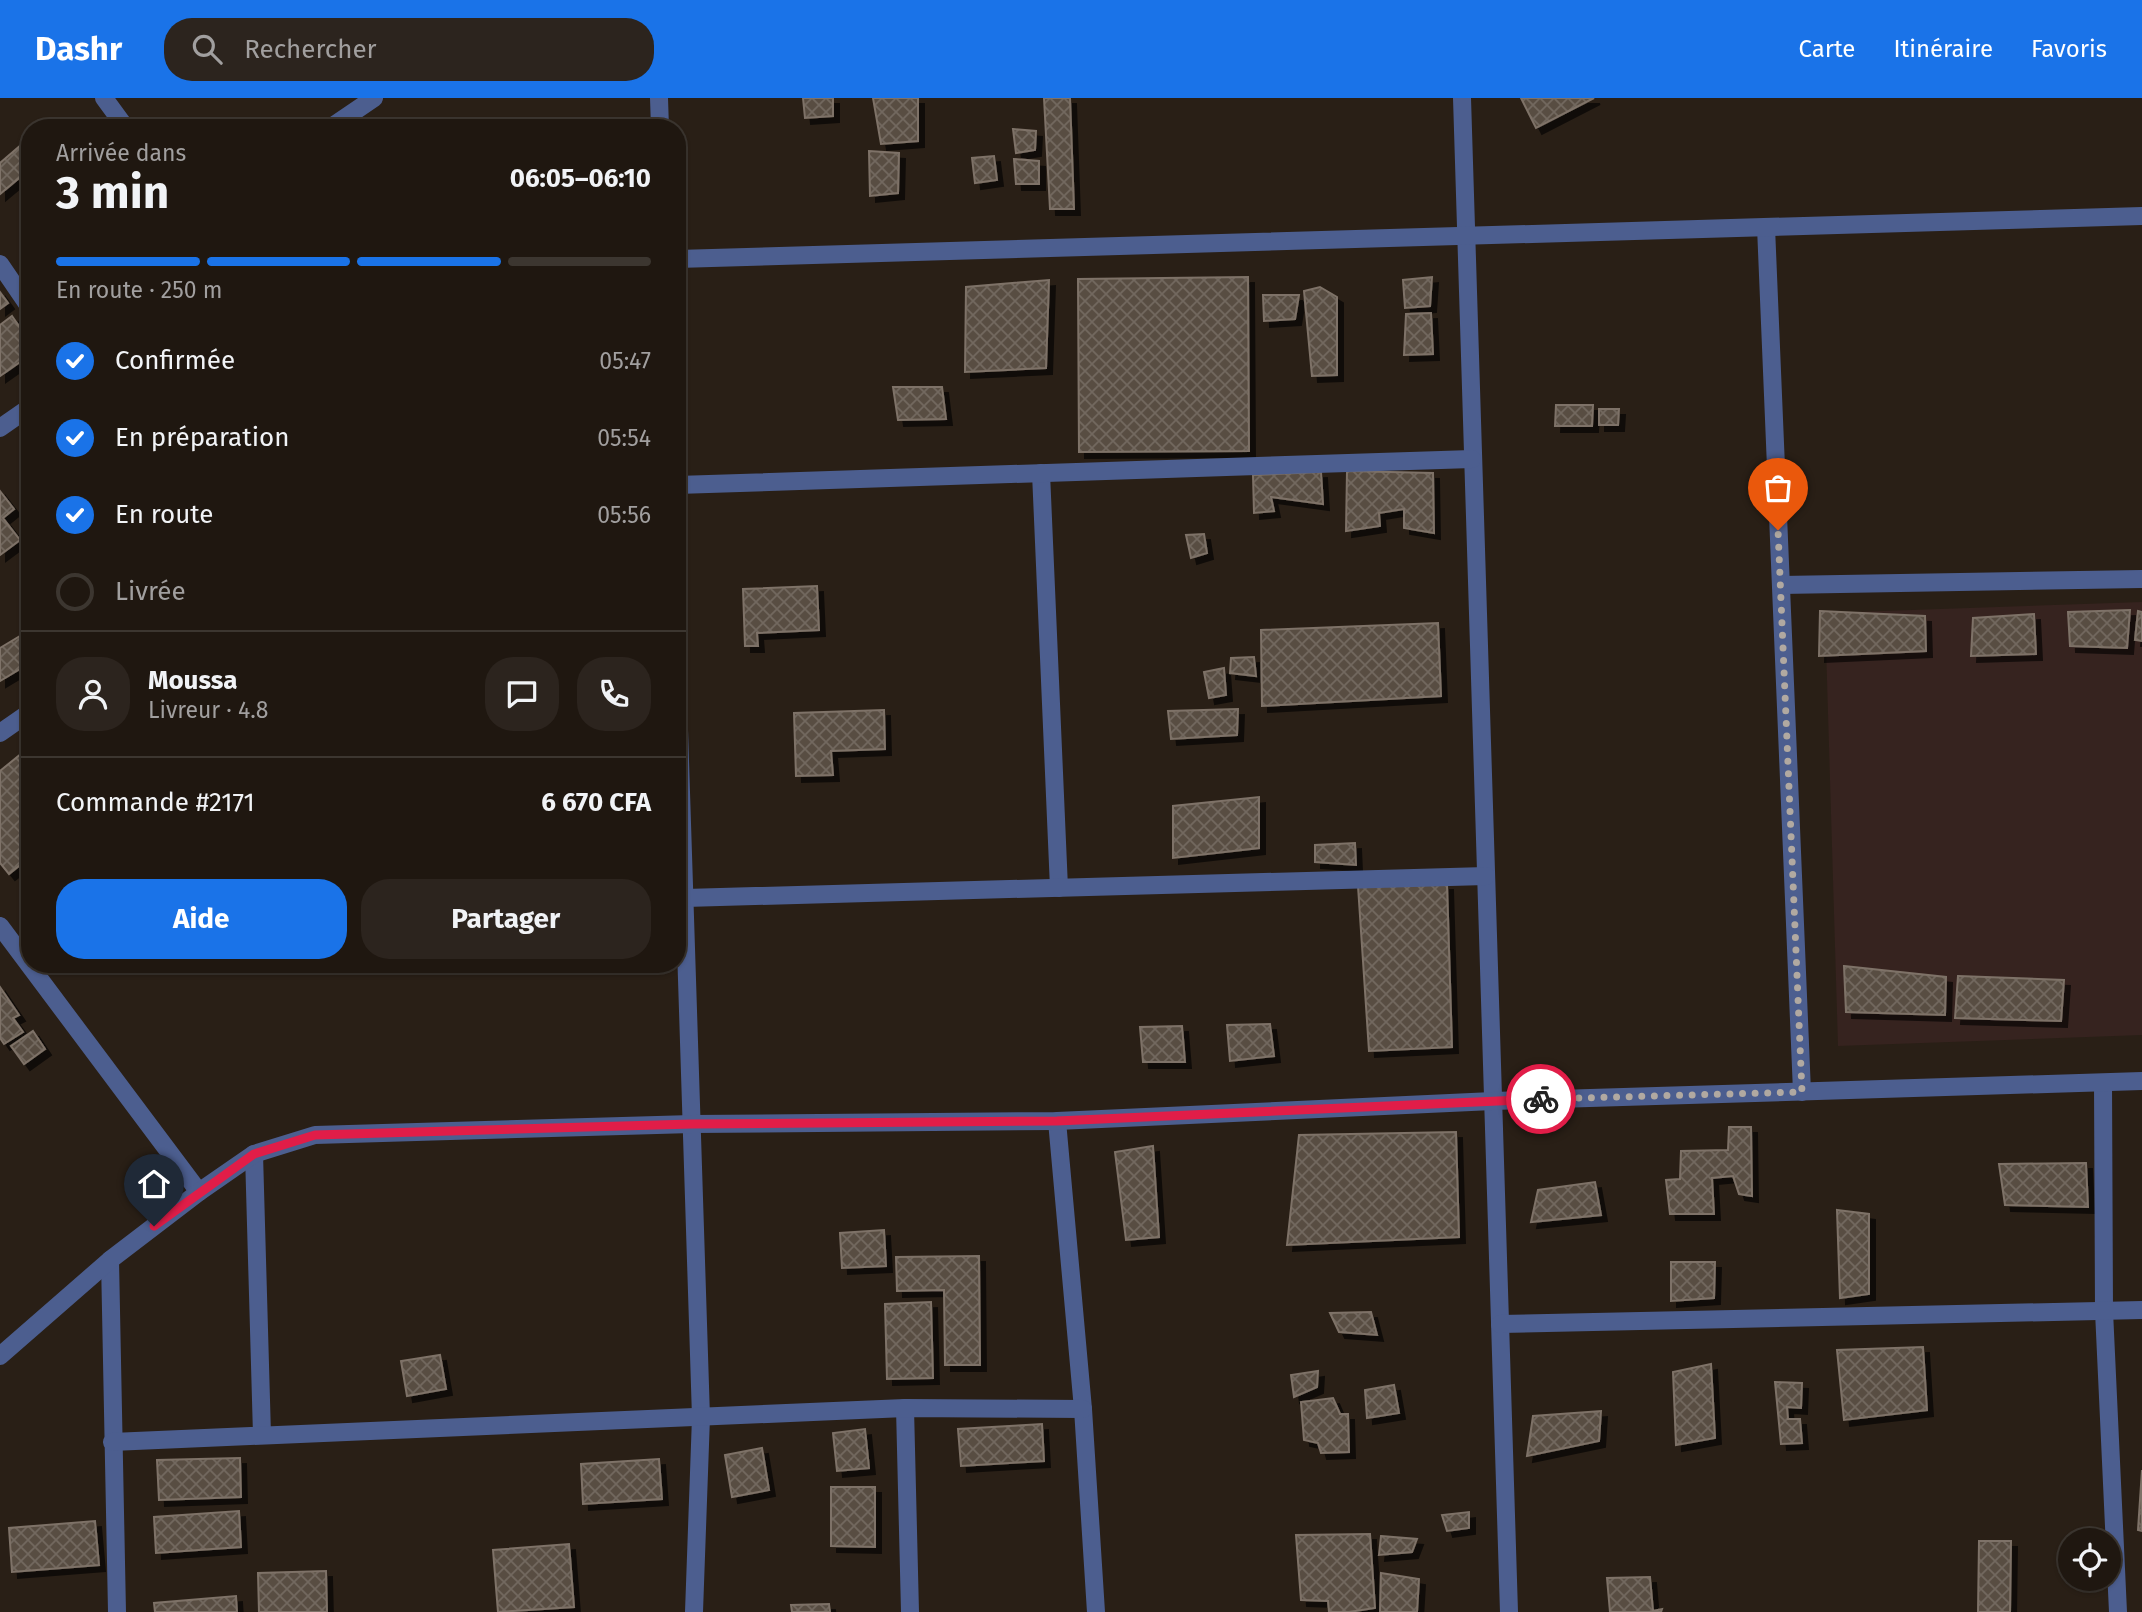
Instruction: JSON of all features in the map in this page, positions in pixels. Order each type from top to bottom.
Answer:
[{"type":"street","points":[[104,98],[119,119]]},
{"type":"street","points":[[343,119],[374,98]]},
{"type":"street","points":[[659,98],[660,119]]},
{"type":"street","points":[[1462,98],[1509,1612]]},
{"type":"street","points":[[686,259],[2142,216]]},
{"type":"street","points":[[1766,227],[1802,1092]]},
{"type":"street","points":[[0,264],[21,295]]},
{"type":"street","points":[[0,428],[21,413]]},
{"type":"street","points":[[686,485],[1472,459]]},
{"type":"street","points":[[1041,473],[1059,888]]},
{"type":"street","points":[[1781,585],[2142,579]]},
{"type":"street","points":[[0,733],[21,718]]},
{"type":"street","points":[[686,898],[1486,876]]},
{"type":"street","points":[[0,926],[21,954]]},
{"type":"street","points":[[686,930],[701,1417],[694,1612]]},
{"type":"street","points":[[35,973],[199,1192]]},
{"type":"street","points":[[0,1356],[110,1260],[199,1192],[254,1154],[315,1135],[692,1124],[1057,1121],[1493,1101],[2142,1082]]},
{"type":"street","points":[[2103,1083],[2104,1311],[2118,1612]]},
{"type":"street","points":[[1057,1121],[1083,1409],[1096,1612]]},
{"type":"street","points":[[254,1154],[262,1435]]},
{"type":"street","points":[[110,1260],[117,1612]]},
{"type":"street","points":[[1500,1324],[2142,1310]]},
{"type":"street","points":[[112,1442],[905,1408],[1083,1409]]},
{"type":"street","points":[[905,1408],[910,1612]]},
{"type":"shaded area","points":[[2142,602],[2142,1035],[1838,1046],[1825,613]]},
{"type":"building","points":[[803,98],[833,98],[833,116],[805,118]]},
{"type":"building","points":[[873,98],[918,98],[918,141],[881,144]]},
{"type":"building","points":[[1044,98],[1070,98],[1074,209],[1050,209]]},
{"type":"building","points":[[1521,98],[1594,98],[1536,128]]},
{"type":"building","points":[[1013,129],[1036,131],[1035,150],[1016,153]]},
{"type":"building","points":[[21,145],[21,176],[0,194],[0,163]]},
{"type":"building","points":[[869,151],[899,153],[898,193],[870,196]]},
{"type":"building","points":[[994,156],[997,180],[975,183],[972,158]]},
{"type":"building","points":[[1014,159],[1039,161],[1039,184],[1016,184]]},
{"type":"building","points":[[1248,277],[1249,451],[1079,452],[1078,279]]},
{"type":"building","points":[[1432,277],[1430,306],[1405,308],[1403,280]]},
{"type":"building","points":[[1049,280],[1046,368],[965,372],[966,287]]},
{"type":"building","points":[[1320,287],[1337,297],[1337,375],[1312,376],[1304,291]]},
{"type":"building","points":[[0,292],[8,303],[0,309]]},
{"type":"building","points":[[1263,295],[1299,295],[1295,319],[1264,321]]},
{"type":"building","points":[[1431,313],[1433,354],[1404,355],[1406,314]]},
{"type":"building","points":[[12,316],[21,329],[21,361],[0,376],[0,325]]},
{"type":"building","points":[[893,387],[942,387],[946,419],[898,420]]},
{"type":"building","points":[[1556,405],[1593,405],[1592,426],[1555,426]]},
{"type":"building","points":[[1599,409],[1619,409],[1618,425],[1599,425]]},
{"type":"building","points":[[1347,471],[1433,473],[1434,533],[1404,528],[1404,509],[1379,513],[1380,526],[1346,531]]},
{"type":"building","points":[[1321,472],[1323,504],[1271,497],[1274,511],[1254,513],[1253,475]]},
{"type":"building","points":[[0,491],[14,509],[3,518],[20,540],[0,555]]},
{"type":"building","points":[[1204,534],[1207,553],[1191,558],[1186,535]]},
{"type":"building","points":[[817,586],[819,630],[757,633],[758,646],[745,646],[743,589]]},
{"type":"building","points":[[2130,610],[2127,648],[2070,646],[2068,612]]},
{"type":"building","points":[[1820,611],[1925,616],[1926,651],[1819,656]]},
{"type":"building","points":[[2138,611],[2142,612],[2142,641],[2135,640]]},
{"type":"building","points":[[2034,614],[2036,654],[1971,656],[1973,618]]},
{"type":"building","points":[[1438,623],[1441,696],[1262,706],[1261,630]]},
{"type":"building","points":[[21,635],[21,668],[0,681],[0,648]]},
{"type":"building","points":[[1254,657],[1256,676],[1230,673],[1231,658]]},
{"type":"building","points":[[1224,668],[1226,695],[1209,698],[1204,672]]},
{"type":"building","points":[[1238,709],[1237,735],[1171,739],[1168,711]]},
{"type":"building","points":[[884,710],[885,749],[831,751],[833,775],[796,776],[794,713]]},
{"type":"building","points":[[21,754],[21,864],[9,874],[0,863],[0,771]]},
{"type":"building","points":[[1259,797],[1259,848],[1173,858],[1173,806]]},
{"type":"building","points":[[1355,843],[1356,865],[1315,862],[1315,845]]},
{"type":"building","points":[[1447,884],[1452,1047],[1369,1051],[1358,886]]},
{"type":"building","points":[[1844,966],[1946,977],[1945,1015],[1846,1012]]},
{"type":"building","points":[[1958,976],[2064,980],[2061,1021],[1955,1018]]},
{"type":"building","points":[[0,987],[19,1015],[13,1018],[23,1032],[4,1044],[0,1038]]},
{"type":"building","points":[[1270,1024],[1274,1056],[1230,1061],[1227,1025]]},
{"type":"building","points":[[1182,1026],[1185,1062],[1143,1062],[1140,1027]]},
{"type":"building","points":[[33,1031],[45,1049],[24,1064],[11,1046]]},
{"type":"building","points":[[1729,1127],[1751,1127],[1752,1196],[1739,1194],[1733,1176],[1712,1178],[1714,1214],[1670,1214],[1666,1180],[1680,1179],[1681,1151],[1728,1150]]},
{"type":"building","points":[[1456,1132],[1459,1237],[1287,1245],[1299,1135]]},
{"type":"building","points":[[1153,1146],[1159,1237],[1126,1240],[1115,1152]]},
{"type":"building","points":[[2086,1163],[2088,1207],[2005,1205],[1999,1164]]},
{"type":"building","points":[[1595,1182],[1601,1215],[1531,1222],[1538,1190]]},
{"type":"building","points":[[1837,1210],[1869,1214],[1869,1294],[1840,1298]]},
{"type":"building","points":[[884,1230],[886,1266],[842,1268],[840,1233]]},
{"type":"building","points":[[979,1256],[980,1365],[945,1365],[944,1290],[897,1291],[896,1257]]},
{"type":"building","points":[[1671,1262],[1715,1262],[1714,1298],[1671,1301]]},
{"type":"building","points":[[931,1302],[933,1378],[887,1379],[885,1304]]},
{"type":"building","points":[[1371,1312],[1377,1335],[1339,1332],[1330,1313]]},
{"type":"building","points":[[1923,1347],[1927,1410],[1844,1420],[1837,1350]]},
{"type":"building","points":[[440,1355],[446,1389],[407,1396],[401,1361]]},
{"type":"building","points":[[1711,1364],[1715,1438],[1676,1445],[1673,1372]]},
{"type":"building","points":[[1318,1371],[1317,1387],[1294,1397],[1291,1375]]},
{"type":"building","points":[[1775,1382],[1802,1383],[1801,1408],[1787,1407],[1788,1419],[1800,1419],[1802,1443],[1781,1444]]},
{"type":"building","points":[[1394,1385],[1399,1413],[1367,1418],[1365,1390]]},
{"type":"building","points":[[1333,1398],[1340,1414],[1348,1414],[1349,1452],[1321,1453],[1318,1443],[1304,1440],[1301,1402]]},
{"type":"building","points":[[1601,1411],[1599,1441],[1527,1456],[1533,1416]]},
{"type":"building","points":[[1042,1424],[1044,1461],[961,1466],[958,1429]]},
{"type":"building","points":[[865,1429],[869,1468],[837,1471],[833,1433]]},
{"type":"building","points":[[762,1448],[769,1490],[732,1497],[725,1455]]},
{"type":"building","points":[[240,1458],[241,1497],[159,1500],[157,1460]]},
{"type":"building","points":[[659,1459],[662,1499],[583,1504],[581,1464]]},
{"type":"building","points":[[2142,1470],[2142,1531],[2138,1530]]},
{"type":"building","points":[[831,1487],[875,1487],[875,1547],[831,1546]]},
{"type":"building","points":[[239,1511],[241,1547],[156,1553],[154,1517]]},
{"type":"building","points":[[1469,1512],[1469,1528],[1447,1531],[1442,1515]]},
{"type":"building","points":[[95,1521],[99,1565],[12,1572],[9,1528]]},
{"type":"building","points":[[1370,1534],[1375,1608],[1329,1612],[1328,1601],[1301,1600],[1296,1535]]},
{"type":"building","points":[[1381,1536],[1417,1539],[1412,1552],[1379,1555]]},
{"type":"building","points":[[1979,1541],[2011,1541],[2010,1612],[1978,1612]]},
{"type":"building","points":[[569,1544],[574,1607],[498,1612],[493,1550]]},
{"type":"building","points":[[326,1571],[327,1612],[259,1612],[258,1573]]},
{"type":"building","points":[[1381,1573],[1419,1579],[1417,1612],[1380,1612]]},
{"type":"building","points":[[1650,1577],[1653,1611],[1662,1609],[1661,1612],[1610,1612],[1607,1578]]},
{"type":"building","points":[[236,1596],[237,1612],[155,1612],[154,1603]]},
{"type":"building","points":[[829,1604],[830,1612],[792,1612],[791,1605]]},
{"type":"way so far","points":[[1541,1099],[1802,1092],[1778,530]]},
{"type":"route","points":[[154,1226],[254,1154],[315,1135],[692,1124],[1057,1121],[1541,1099]]}]
